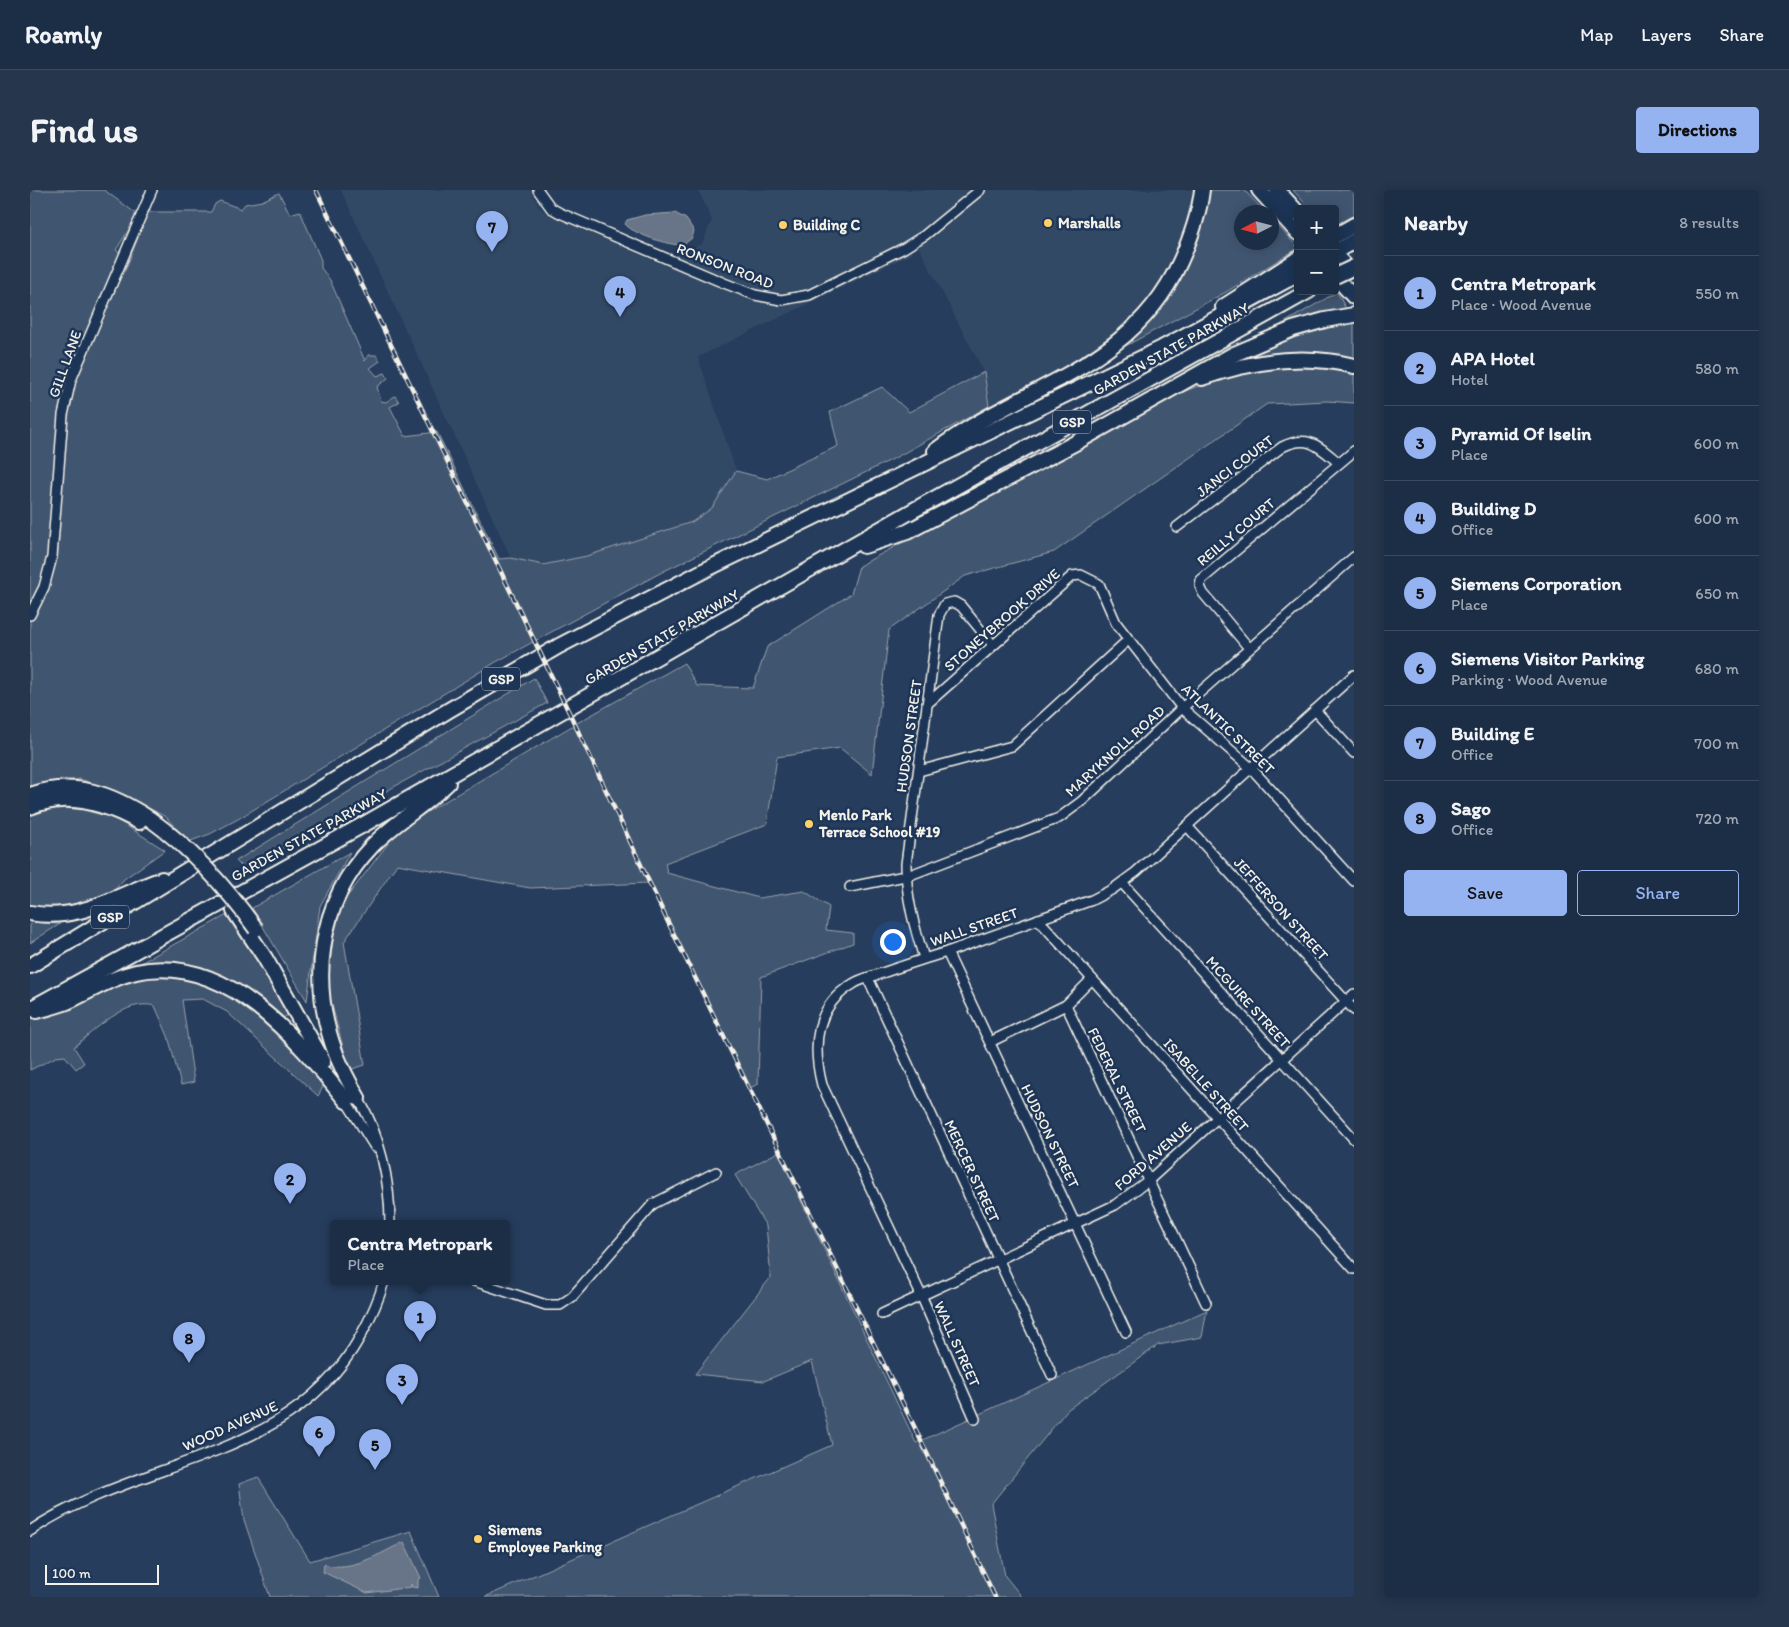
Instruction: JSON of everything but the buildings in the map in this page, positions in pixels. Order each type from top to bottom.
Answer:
[{"type":"highway","points":[[912,469],[959,432],[1092,360],[1138,325],[1159,300],[1178,266],[1193,230],[1202,190]]},
{"type":"highway","points":[[1258,190],[1294,229]]},
{"type":"highway","points":[[1277,190],[1294,209]]},
{"type":"highway","points":[[1288,190],[1298,205]]},
{"type":"highway","points":[[1354,225],[1341,244],[1354,275]]},
{"type":"highway","points":[[1162,348],[1251,287],[1294,261]]},
{"type":"highway","points":[[1339,274],[1354,266]]},
{"type":"highway","name":"GARDEN STATE PARKWAY","points":[[30,966],[442,714],[559,646],[668,588],[1162,348],[1294,276]]},
{"type":"highway","points":[[1339,280],[1354,297]]},
{"type":"highway","name":"GARDEN STATE PARKWAY","points":[[30,1009],[465,767],[1038,441],[1302,295]]},
{"type":"highway","points":[[837,556],[907,532],[1180,385],[1218,362],[1276,336],[1317,322],[1349,315]]},
{"type":"highway","points":[[1180,385],[1231,369],[1273,361],[1316,360],[1354,366]]},
{"type":"highway","points":[[352,1100],[335,1053],[322,998],[321,955],[327,922],[342,885],[365,853],[387,831],[427,802],[465,767]]},
{"type":"highway","points":[[30,795],[60,788],[87,790],[116,799],[146,821],[174,847],[204,876],[253,931],[340,1073],[352,1100]]},
{"type":"highway","points":[[30,807],[54,800],[78,800],[146,821]]},
{"type":"highway","points":[[30,913],[60,914],[93,908],[138,888],[191,868]]},
{"type":"highway","points":[[30,1014],[66,1002],[101,983],[122,976],[158,970],[189,972],[229,989],[276,1022],[352,1100]]},
{"type":"street","name":"GILL LANE","points":[[30,615],[44,587],[52,557],[63,415],[71,380],[152,190]]},
{"type":"street","name":"RONSON ROAD","points":[[538,190],[551,208],[560,213],[724,283],[755,295],[781,300],[809,295],[909,245],[980,190]]},
{"type":"street","name":"JANCI COURT","points":[[1177,527],[1291,442],[1298,440],[1315,444],[1338,463]]},
{"type":"street","name":"REILLY COURT","points":[[1249,648],[1202,593],[1201,580],[1354,451]]},
{"type":"street","name":"MARYKNOLL ROAD","points":[[850,887],[906,876],[1059,818],[1082,801],[1182,708],[1354,557]]},
{"type":"street","name":"STONEYBROOK DRIVE","points":[[928,704],[1072,576],[1081,575],[1099,584]]},
{"type":"street","name":"ATLANTIC STREET","points":[[1099,584],[1116,623],[1182,708],[1251,768],[1354,881]]},
{"type":"street","name":"HUDSON STREET","points":[[924,958],[910,915],[906,876],[939,615],[946,604],[954,602],[961,606],[993,645]]},
{"type":"street","points":[[919,771],[1012,746],[1128,640]]},
{"type":"street","name":"WALL STREET","points":[[975,1419],[920,1295],[822,1085],[816,1062],[816,1046],[825,1010],[836,996],[854,983],[1092,900],[1122,883],[1354,675]]},
{"type":"street","points":[[1315,710],[1354,753]]},
{"type":"street","name":"JEFFERSON STREET","points":[[1187,826],[1354,1010]]},
{"type":"street","name":"MCGUIRE STREET","points":[[1122,883],[1354,1139]]},
{"type":"street","name":"ISABELLE STREET","points":[[1038,919],[1354,1269]]},
{"type":"street","name":"HUDSON STREET","points":[[947,952],[1126,1332]]},
{"type":"street","name":"MERCER STREET","points":[[868,978],[1052,1375]]},
{"type":"street","points":[[990,1042],[1066,1005],[1092,979]]},
{"type":"street","name":"FORD AVENUE","points":[[882,1314],[1116,1205],[1149,1180],[1354,994]]},
{"type":"street","name":"FEDERAL STREET","points":[[1066,1005],[1206,1303]]},
{"type":"street","points":[[352,1100],[370,1120],[380,1153],[388,1191],[390,1220]]},
{"type":"street","points":[[486,1285],[546,1305],[563,1304],[572,1297],[653,1204],[716,1172]]},
{"type":"street","name":"WOOD AVENUE","points":[[30,1531],[82,1501],[259,1432],[297,1410],[325,1386],[347,1358],[367,1325],[382,1285]]},
{"type":"shaded area","points":[[30,190],[104,190],[138,215],[116,250],[124,257],[121,269],[125,271],[148,212],[211,212],[215,204],[220,201],[241,209],[245,204],[262,201],[279,193],[290,214],[300,211],[321,260],[321,268],[330,280],[365,361],[369,355],[376,355],[380,361],[370,368],[377,376],[385,373],[388,378],[377,387],[381,401],[386,402],[395,396],[399,402],[390,407],[405,436],[437,432],[499,559],[511,558],[543,565],[587,556],[692,522],[712,508],[736,471],[767,479],[838,446],[830,412],[882,387],[909,412],[984,372],[989,406],[893,459],[662,572],[496,662],[238,819],[210,834],[188,842],[166,817],[126,796],[80,779],[30,786]]},
{"type":"shaded area","points":[[341,190],[530,190],[539,207],[547,214],[659,263],[702,244],[712,220],[698,190],[1199,190],[1176,259],[1141,316],[1102,349],[989,406],[984,372],[914,238],[911,254],[698,357],[736,471],[712,508],[692,522],[587,556],[543,565],[511,558]]},
{"type":"shaded area","points":[[1207,190],[1244,190],[1258,205],[1234,205],[1234,250],[1279,250],[1279,227],[1294,244],[1294,250],[1226,292],[1120,349],[1174,291],[1203,215]]},
{"type":"shaded area","points":[[1293,190],[1354,190],[1354,215],[1339,223],[1339,205],[1306,205]]},
{"type":"shaded area","points":[[675,213],[686,219],[694,231],[692,238],[683,245],[652,239],[636,232],[625,224],[627,220],[645,215]]},
{"type":"shaded area","points":[[1332,295],[1339,295],[1346,309],[1270,331]]},
{"type":"shaded area","points":[[1354,323],[1354,363],[1235,363],[1312,329]]},
{"type":"shaded area","points":[[1335,366],[1354,371],[1354,403],[1327,401],[1267,404],[1054,552],[965,576],[889,630],[872,774],[840,748],[777,757],[767,824],[665,863],[667,873],[759,898],[804,891],[829,907],[826,930],[853,933],[853,943],[761,977],[758,1084],[748,1089],[648,883],[530,888],[397,864],[344,942],[365,1065],[349,1070],[327,986],[337,910],[400,828],[577,723],[684,663],[697,686],[753,688],[767,647],[851,594],[859,566],[1177,394],[1228,375],[1264,369]]},
{"type":"shaded area","points":[[534,678],[547,703],[244,869],[236,861]]},
{"type":"shaded area","points":[[44,806],[83,810],[114,818],[165,850],[124,879],[113,892],[64,909],[30,908],[30,815]]},
{"type":"shaded area","points":[[350,852],[320,906],[307,1001],[252,908]]},
{"type":"shaded area","points":[[234,911],[295,1011],[276,1022],[328,1078],[318,1096],[227,1012],[203,999],[182,1000],[194,1082],[181,1085],[168,1036],[155,1006],[144,1005],[122,1011],[112,1017],[74,1047],[84,1063],[76,1069],[65,1056],[56,1057],[30,1070],[30,1014],[137,965]]},
{"type":"shaded area","points":[[30,922],[60,924],[30,943]]},
{"type":"shaded area","points":[[778,1152],[916,1443],[1207,1310],[1202,1337],[1158,1345],[1067,1410],[991,1504],[1005,1576],[1022,1597],[485,1597],[832,1445],[812,1361],[764,1381],[695,1374],[771,1277],[766,1226],[735,1175]]},
{"type":"shaded area","points":[[258,1477],[310,1561],[411,1531],[439,1597],[270,1597],[244,1520],[239,1484]]},
{"type":"shaded area","points":[[404,1542],[421,1578],[418,1580],[418,1588],[412,1587],[411,1584],[411,1587],[367,1593],[323,1572],[324,1564],[344,1566],[355,1564]]},
{"type":"railway","points":[[316,190],[995,1597]]},
{"type":"place","name":"Marshalls","points":[[1048,223]]},
{"type":"place","name":"Building C","points":[[783,225]]},
{"type":"place","name":"Building E","points":[[492,252]]},
{"type":"place","name":"Building D","points":[[620,317]]},
{"type":"place","name":"Menlo Park Terrace School #19","points":[[809,824]]},
{"type":"place","name":"APA Hotel","points":[[290,1204]]},
{"type":"place","name":"Centra Metropark","points":[[420,1342]]},
{"type":"place","name":"Sago","points":[[189,1363]]},
{"type":"place","name":"Pyramid Of Iselin","points":[[402,1405]]},
{"type":"place","name":"Siemens Visitor Parking","points":[[319,1457]]},
{"type":"place","name":"Siemens Corporation","points":[[375,1470]]},
{"type":"place","name":"Siemens Employee Parking","points":[[478,1539]]}]
